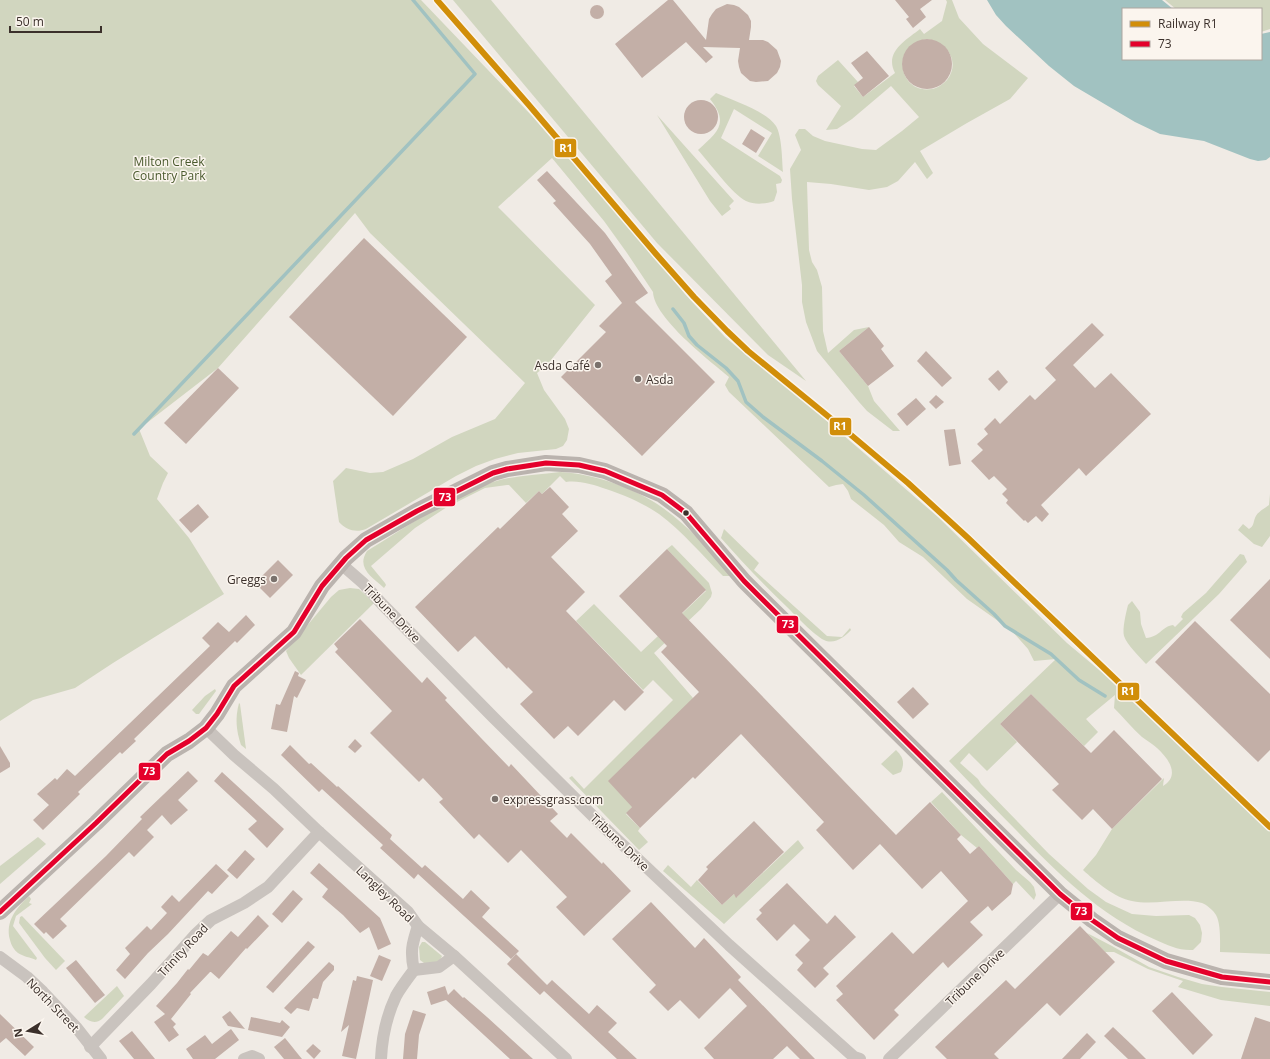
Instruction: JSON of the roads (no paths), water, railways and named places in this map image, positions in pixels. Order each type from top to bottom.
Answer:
[{"type":"street","points":[[0,912],[96,823],[167,754],[206,728],[217,714],[234,686],[294,632],[322,586],[340,563],[366,540],[417,511],[493,473],[507,469],[546,463],[579,465],[605,471],[662,495],[686,513],[744,581],[1060,894],[1092,920],[1118,938],[1166,961],[1222,977],[1270,982]]},
{"type":"street","name":"Tribune Drive","points":[[340,563],[364,583],[388,610],[493,717],[607,830],[729,945],[854,1057],[860,1059]]},
{"type":"street","name":"Langley Road","points":[[206,728],[408,912],[418,926],[454,956],[566,1059]]},
{"type":"street","name":"Trinity Road","points":[[90,1047],[151,984],[195,935],[211,920],[244,903],[268,887],[319,832]]},
{"type":"street","name":"Tribune Drive","points":[[889,1059],[1060,894]]},
{"type":"street","points":[[381,1059],[381,1046],[384,1030],[396,996],[414,970],[411,957],[413,941],[418,926]]},
{"type":"street","points":[[414,970],[439,967],[454,956]]},
{"type":"street","name":"North Street","points":[[0,957],[28,977],[43,992],[76,1027],[100,1059]]},
{"type":"street","points":[[244,1059],[252,1056],[259,1059]]},
{"type":"water","points":[[987,0],[1162,0],[1172,8],[1122,8],[1122,60],[1262,60],[1262,34],[1270,32],[1270,157],[1266,160],[1258,161],[1250,159],[1204,141],[1160,134],[1135,122],[1074,86],[1049,66],[996,15]]},
{"type":"waterway","points":[[134,434],[475,74],[413,0]]},
{"type":"waterway","points":[[673,309],[684,323],[689,336],[697,345],[726,368],[738,381],[746,402],[763,417],[822,461],[864,495],[947,570],[1005,626],[1051,654],[1079,680],[1105,696]]},
{"type":"rail line","name":"R1","points":[[437,0],[656,254],[694,297],[727,331],[748,351],[908,483],[968,538],[1270,827]]},
{"type":"place","name":"Asda Café","points":[[598,365]]},
{"type":"place","name":"Asda","points":[[638,379]]},
{"type":"place","name":"Greggs","points":[[274,579]]},
{"type":"place","name":"expressgrass.com","points":[[495,799]]},
{"type":"park label","name":"Milton Creek Country Park","points":[[169,168]]}]
